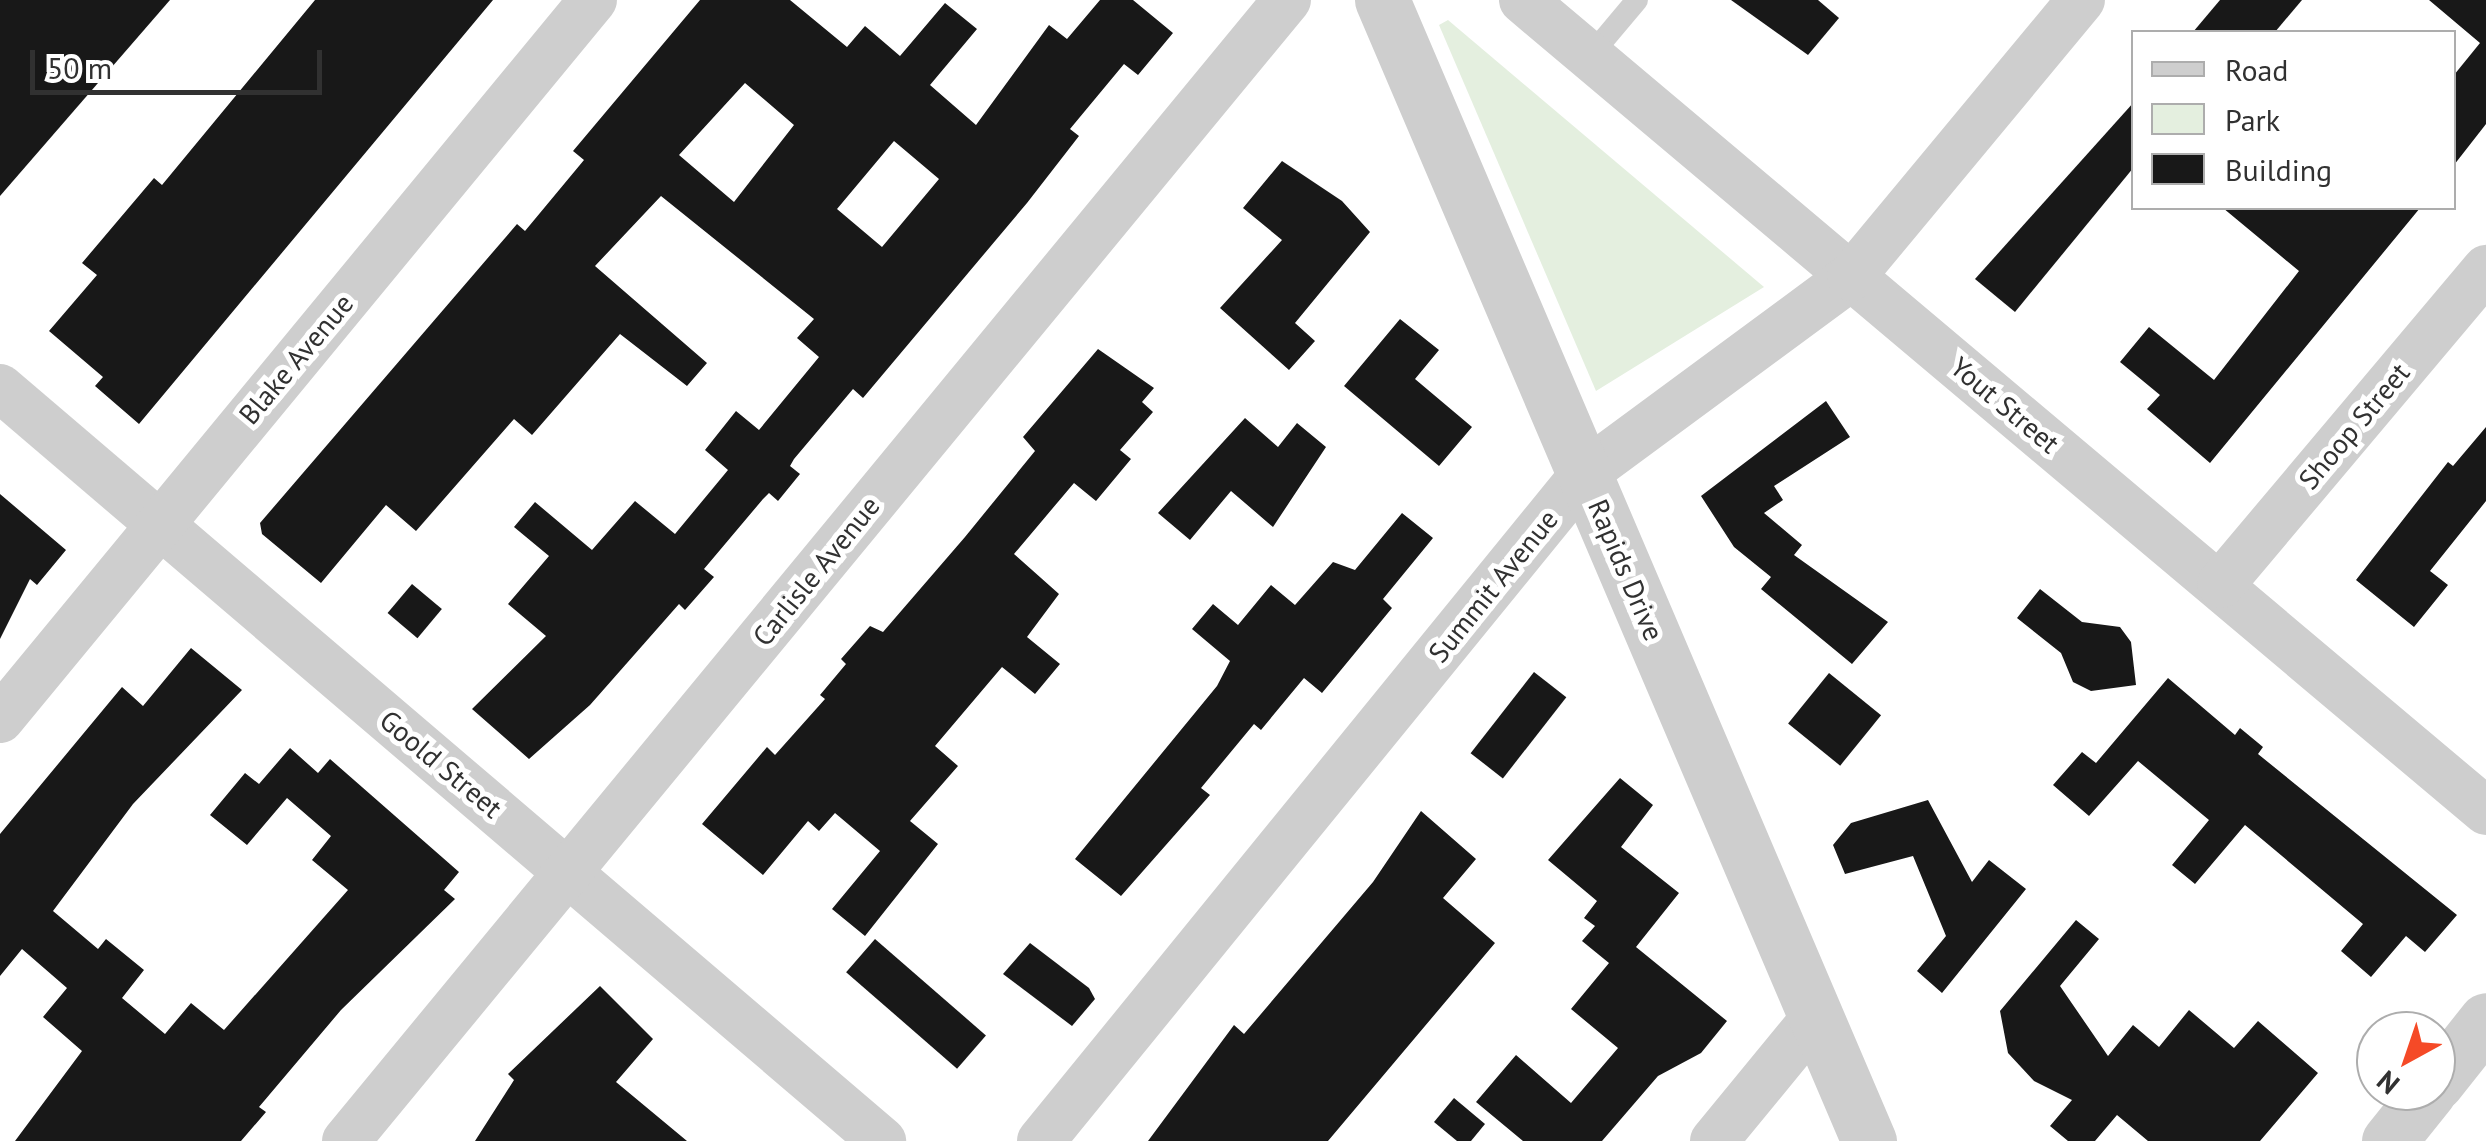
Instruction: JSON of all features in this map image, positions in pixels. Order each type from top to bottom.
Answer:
[{"type":"street","name":"Blake Avenue","points":[[0,719],[593,0]]},
{"type":"street","name":"Carlisle Avenue","points":[[346,1141],[1287,0]]},
{"type":"street","name":"Rapids Drive","points":[[1382,0],[1868,1141]]},
{"type":"street","name":"Yout Street","points":[[1523,0],[2486,811]]},
{"type":"street","name":"Summit Avenue","points":[[1041,1141],[1585,473],[1850,277],[2081,0]]},
{"type":"street","name":"Shoop Street","points":[[2221,584],[2486,269]]},
{"type":"street","name":"Goold Street","points":[[0,388],[882,1141]]},
{"type":"street","points":[[1714,1141],[1816,1018]]},
{"type":"street","points":[[2456,1058],[2486,1020]]},
{"type":"street","points":[[2390,1141],[2414,1111]]},
{"type":"lane","points":[[1590,56],[1637,0]]},
{"type":"green space","points":[[1448,20],[1764,287],[1596,391],[1439,25]]},
{"type":"building","points":[[0,0],[170,0],[0,196]]},
{"type":"building","points":[[315,0],[493,0],[139,424],[95,386],[103,377],[49,331],[97,275],[82,263],[154,178],[162,185]]},
{"type":"building","points":[[700,0],[790,0],[847,47],[865,26],[900,56],[945,3],[977,29],[930,85],[976,125],[1049,25],[1067,39],[1100,0],[1133,0],[1173,33],[1138,75],[1124,64],[1070,129],[1079,136],[1027,203],[863,398],[853,389],[794,459],[790,466],[800,474],[778,501],[769,493],[763,499],[704,569],[714,577],[685,610],[679,604],[590,705],[529,759],[472,709],[546,636],[508,604],[549,556],[514,527],[535,502],[592,550],[635,501],[675,534],[728,470],[705,450],[736,411],[759,430],[819,357],[797,338],[814,319],[661,196],[595,266],[707,363],[687,386],[620,334],[532,435],[514,419],[416,531],[386,505],[321,583],[262,534],[260,523],[517,224],[525,231],[584,160],[573,151]],"holes":[[[745,83],[794,125],[734,202],[679,155]],[[894,141],[939,179],[882,247],[837,209]]]},
{"type":"building","points":[[1731,0],[1818,0],[1839,18],[1808,55]]},
{"type":"building","points":[[2220,0],[2302,0],[2277,30],[2195,30]]},
{"type":"building","points":[[2429,0],[2486,0],[2486,124],[2456,162],[2456,73],[2480,43]]},
{"type":"building","points":[[2131,105],[2131,171],[2015,312],[1975,279]]},
{"type":"building","points":[[1282,161],[1342,201],[1370,232],[1295,323],[1315,341],[1289,370],[1220,308],[1282,240],[1243,208]]},
{"type":"building","points":[[2225,210],[2418,210],[2210,463],[2147,409],[2160,395],[2120,362],[2149,327],[2214,380],[2299,271]]},
{"type":"building","points":[[1400,319],[1439,350],[1415,379],[1472,427],[1439,466],[1344,386]]},
{"type":"building","points":[[1098,349],[1154,388],[1142,402],[1153,412],[1120,450],[1131,459],[1096,501],[1074,483],[1014,554],[1059,594],[1027,637],[1060,664],[1035,694],[1002,667],[935,746],[958,766],[910,821],[938,844],[865,936],[832,909],[880,851],[835,813],[819,831],[808,821],[763,875],[702,824],[767,747],[775,755],[825,699],[820,695],[846,664],[841,659],[870,626],[883,632],[965,537],[1035,451],[1023,437]]},
{"type":"building","points":[[1826,401],[1850,437],[1774,486],[1783,500],[1764,513],[1802,545],[1794,555],[1888,622],[1852,664],[1761,589],[1771,577],[1734,547],[1701,496]]},
{"type":"building","points":[[1245,418],[1278,447],[1297,423],[1326,447],[1273,527],[1231,491],[1190,540],[1158,513]]},
{"type":"building","points":[[2486,427],[2486,501],[2430,571],[2448,585],[2414,627],[2356,580],[2448,462],[2453,466]]},
{"type":"building","points":[[0,494],[66,550],[37,585],[30,579],[0,639]]},
{"type":"building","points":[[1402,513],[1433,538],[1383,599],[1392,608],[1322,693],[1304,678],[1261,730],[1254,724],[1201,788],[1210,795],[1121,896],[1075,859],[1217,686],[1230,661],[1192,629],[1213,604],[1238,625],[1271,585],[1295,605],[1333,562],[1355,570]]},
{"type":"building","points":[[412,584],[442,609],[417,638],[388,613]]},
{"type":"building","points":[[2040,589],[2082,622],[2120,627],[2131,642],[2136,685],[2091,691],[2073,682],[2061,653],[2017,618]]},
{"type":"building","points":[[191,648],[242,690],[133,804],[53,911],[98,949],[106,939],[144,970],[122,998],[165,1034],[191,1003],[224,1030],[348,890],[312,860],[331,836],[287,798],[247,845],[210,815],[245,773],[259,784],[290,748],[318,773],[330,759],[459,872],[444,890],[455,899],[341,1010],[259,1107],[266,1112],[241,1141],[15,1141],[82,1051],[43,1017],[67,988],[22,949],[0,976],[0,834],[122,687],[143,706]]},
{"type":"building","points":[[1534,672],[1566,697],[1503,778],[1471,753]]},
{"type":"building","points":[[1829,673],[1881,715],[1840,766],[1788,724]]},
{"type":"building","points":[[2168,678],[2235,735],[2240,728],[2263,747],[2258,754],[2457,915],[2425,952],[2406,936],[2371,977],[2341,951],[2363,924],[2245,825],[2195,884],[2172,865],[2209,820],[2138,761],[2089,816],[2053,785],[2082,752],[2096,763]]},
{"type":"building","points":[[1620,778],[1653,805],[1621,847],[1679,893],[1636,947],[1727,1021],[1701,1053],[1658,1076],[1602,1141],[1523,1141],[1476,1102],[1516,1055],[1571,1103],[1618,1048],[1571,1009],[1609,963],[1582,941],[1595,926],[1584,918],[1597,901],[1548,860]]},
{"type":"building","points":[[1928,800],[1972,882],[1989,860],[2026,889],[1942,993],[1917,971],[1946,936],[1913,856],[1845,874],[1833,845],[1851,823]]},
{"type":"building","points":[[1421,811],[1476,859],[1443,898],[1495,943],[1328,1141],[1148,1141],[1234,1025],[1244,1034],[1373,882]]},
{"type":"building","points":[[2076,920],[2099,939],[2060,986],[2108,1056],[2133,1025],[2159,1047],[2189,1010],[2234,1048],[2258,1021],[2318,1073],[2260,1141],[2148,1141],[2117,1115],[2095,1141],[2068,1141],[2050,1126],[2072,1100],[2034,1081],[2008,1053],[2000,1011]]},
{"type":"building","points":[[875,939],[986,1035],[957,1069],[846,972]]},
{"type":"building","points":[[1030,943],[1089,988],[1095,999],[1072,1026],[1003,974]]},
{"type":"building","points":[[600,986],[653,1039],[616,1082],[687,1141],[475,1141],[514,1080],[508,1074]]},
{"type":"building","points":[[1454,1098],[1485,1124],[1471,1141],[1457,1141],[1434,1122]]}]
